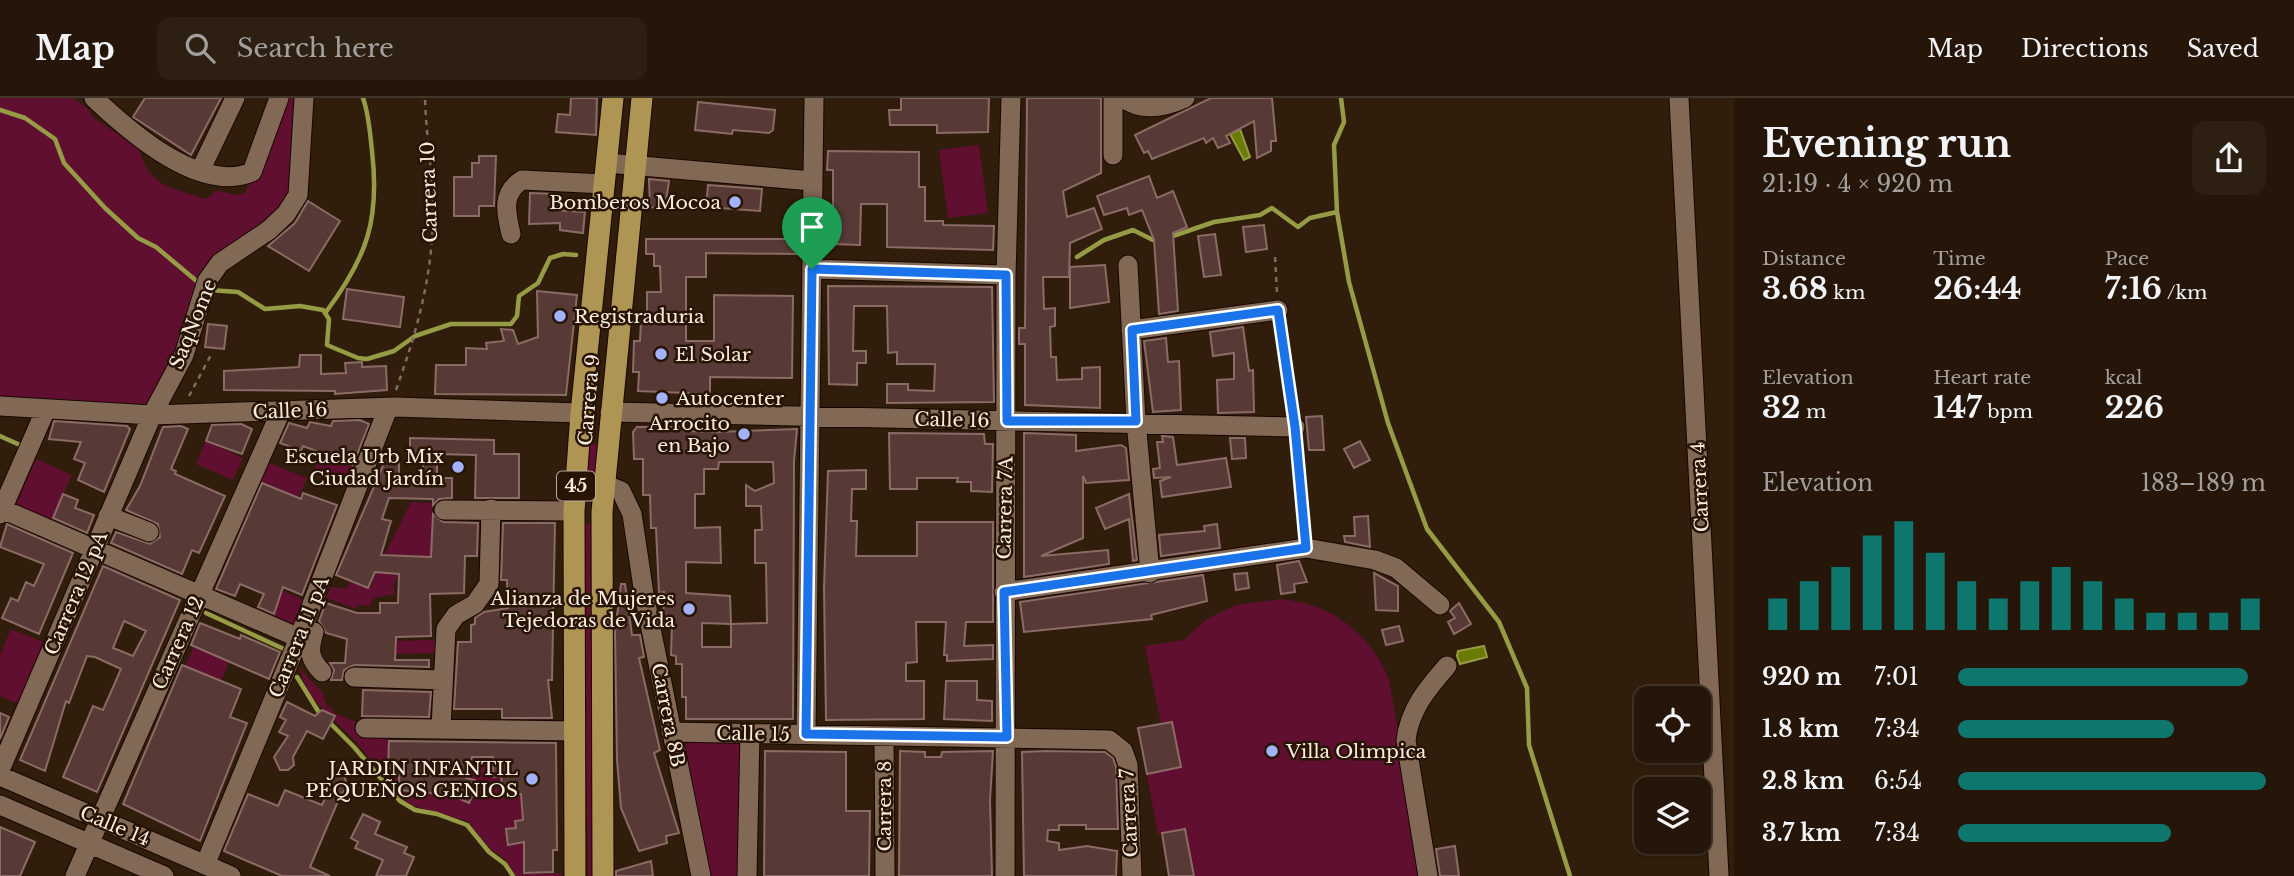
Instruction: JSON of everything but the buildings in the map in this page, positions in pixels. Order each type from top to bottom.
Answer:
[{"type":"highway","name":"Carrera 9","points":[[575,876],[575,511],[581,413],[613,98]]},
{"type":"highway","name":"Carrera 9","points":[[603,876],[604,484],[642,98]]},
{"type":"street","points":[[94,98],[145,141],[200,172],[227,178],[252,172],[279,98]]},
{"type":"street","points":[[200,172],[235,98]]},
{"type":"street","name":"SaqNome","points":[[152,415],[184,355],[205,285],[220,263],[277,222],[298,195],[304,98]]},
{"type":"street","points":[[806,734],[814,98]]},
{"type":"street","name":"Carrera 7A","points":[[1004,876],[1007,737],[1004,592],[1006,275],[1011,98]]},
{"type":"street","points":[[1113,98],[1113,155]]},
{"type":"street","points":[[1123,98],[1143,107],[1166,106],[1185,98]]},
{"type":"street","name":"Carrera 4","points":[[1679,98],[1719,876]]},
{"type":"street","points":[[607,163],[812,181]]},
{"type":"street","points":[[511,233],[506,204],[510,191],[522,180],[605,184]]},
{"type":"street","points":[[1128,265],[1136,421],[1150,573]]},
{"type":"street","points":[[812,269],[1006,275]]},
{"type":"street","points":[[1132,330],[1278,310]]},
{"type":"street","name":"Calle 16","points":[[0,406],[152,415],[392,407],[581,413]]},
{"type":"street","name":"Carrera 11 pA","points":[[205,865],[392,407]]},
{"type":"street","points":[[46,409],[1,512],[199,596],[301,633],[314,632],[309,650],[313,663],[322,672]]},
{"type":"street","name":"Carrera 12","points":[[75,876],[281,411]]},
{"type":"street","name":"Calle 16","points":[[610,412],[809,418],[1136,421],[1295,427]]},
{"type":"street","name":"Carrera 12 pA","points":[[0,770],[152,415]]},
{"type":"street","name":"Carrera 8B","points":[[604,484],[621,491],[632,514],[644,594],[701,876]]},
{"type":"street","points":[[441,729],[446,629],[456,615],[475,604],[489,584],[491,509]]},
{"type":"street","points":[[443,510],[575,511]]},
{"type":"street","points":[[108,516],[149,532]]},
{"type":"street","points":[[1004,592],[1150,573],[1306,548],[1375,560],[1396,568],[1440,605]]},
{"type":"street","points":[[1428,876],[1406,741],[1408,721],[1416,705],[1447,666]]},
{"type":"street","points":[[354,677],[442,680]]},
{"type":"street","points":[[365,727],[573,731]]},
{"type":"street","name":"Calle 15","points":[[671,732],[1109,740],[1123,751]]},
{"type":"street","points":[[747,876],[750,733]]},
{"type":"street","name":"Carrera 8","points":[[884,736],[885,876]]},
{"type":"street","name":"Carrera 7","points":[[1123,751],[1128,765],[1132,876]]},
{"type":"street","name":"Calle 14","points":[[0,776],[231,876]]},
{"type":"street","name":"Calle 14","points":[[0,805],[164,876]]},
{"type":"path","name":"Carrera 10","points":[[392,407],[423,309],[429,270],[433,210],[425,98]]},
{"type":"path","points":[[1275,257],[1278,310],[1295,427],[1306,548]]},
{"type":"path","points":[[186,414],[182,403],[195,389],[212,353]]},
{"type":"shaded area","points":[[0,98],[73,98],[88,109],[95,119],[139,148],[148,171],[155,178],[172,188],[205,199],[217,190],[234,195],[245,193],[269,154],[283,98],[299,98],[287,203],[214,264],[153,407],[33,401],[0,396]]},
{"type":"shaded area","points":[[1240,129],[1250,157],[1244,160],[1230,134]]},
{"type":"shaded area","points":[[979,145],[988,213],[948,218],[939,150]]},
{"type":"shaded area","points":[[206,441],[243,458],[233,480],[196,464]]},
{"type":"shaded area","points":[[588,443],[597,444],[594,480],[585,479]]},
{"type":"shaded area","points":[[320,453],[358,467],[352,484],[314,472]]},
{"type":"shaded area","points":[[36,459],[72,475],[50,523],[15,507]]},
{"type":"shaded area","points":[[269,463],[307,478],[298,498],[261,483]]},
{"type":"shaded area","points":[[411,502],[432,503],[431,594],[417,593],[417,555],[385,554]]},
{"type":"shaded area","points":[[591,523],[597,876],[588,876],[581,524]]},
{"type":"shaded area","points":[[377,572],[399,574],[393,585],[395,594],[373,598],[370,606],[358,605],[356,609],[324,597],[331,587],[347,589],[350,582],[370,588]]},
{"type":"shaded area","points":[[282,591],[307,601],[296,628],[272,618]]},
{"type":"shaded area","name":"Villa Olimpica","points":[[1282,599],[1318,608],[1347,624],[1360,635],[1381,663],[1389,680],[1424,876],[1169,876],[1162,834],[1158,834],[1138,728],[1161,723],[1145,646],[1184,640],[1207,619],[1236,605]]},
{"type":"shaded area","points":[[11,629],[46,643],[19,704],[0,696],[0,655]]},
{"type":"shaded area","points":[[435,640],[436,653],[394,654],[394,641]]},
{"type":"shaded area","points":[[194,646],[229,662],[221,681],[185,667]]},
{"type":"shaded area","points":[[1484,646],[1487,657],[1460,664],[1458,651]]},
{"type":"shaded area","points":[[298,667],[322,692],[326,704],[336,714],[389,735],[388,767],[398,769],[400,789],[461,792],[459,799],[469,803],[476,788],[475,780],[466,778],[472,757],[493,756],[495,777],[501,776],[502,787],[508,786],[508,795],[525,794],[527,807],[522,808],[523,820],[516,821],[516,828],[506,830],[508,845],[530,841],[531,854],[524,854],[523,874],[561,873],[561,876],[516,876],[504,858],[490,849],[467,821],[414,806],[401,798],[357,743],[310,696]]},
{"type":"shaded area","points":[[674,735],[748,736],[746,876],[709,876]]},
{"type":"waterway","points":[[326,312],[361,255],[372,218],[374,175],[369,124],[363,98]]},
{"type":"waterway","points":[[1341,98],[1344,122],[1334,145],[1337,212],[1349,282],[1388,423],[1427,529],[1499,622],[1527,688],[1529,745],[1570,876]]},
{"type":"waterway","points":[[0,110],[25,118],[55,139],[64,163],[105,208],[138,238],[156,247],[199,283]]},
{"type":"waterway","points":[[1170,237],[1214,222],[1260,215],[1272,208],[1298,227],[1310,218],[1337,212]]},
{"type":"waterway","points":[[1077,257],[1104,240],[1133,230],[1153,240],[1158,239]]},
{"type":"waterway","points":[[209,290],[238,292],[265,309],[300,306],[323,310],[329,319],[327,345],[367,359],[394,351],[415,336],[451,324],[511,324],[517,316],[519,296],[538,283],[550,258],[563,254],[576,255]]},
{"type":"waterway","points":[[0,436],[20,445]]},
{"type":"waterway","points":[[206,613],[286,650]]},
{"type":"waterway","points":[[297,677],[318,711],[354,747],[400,801],[415,810],[437,814],[467,825],[513,876]]},
{"type":"place","name":"Bomberos Mocoa","points":[[735,202]]},
{"type":"place","name":"Registraduria","points":[[560,316]]},
{"type":"place","name":"El Solar","points":[[661,354]]},
{"type":"place","name":"Autocenter","points":[[662,398]]},
{"type":"place","name":"Arrocito en Bajo","points":[[744,434]]},
{"type":"place","name":"Escuela Urb Mix Ciudad Jardín","points":[[458,467]]},
{"type":"place","name":"Alianza de Mujeres Tejedoras de Vida","points":[[689,609]]},
{"type":"place","name":"Villa Olimpica","points":[[1272,751]]},
{"type":"place","name":"JARDIN INFANTIL PEQUEÑOS GENIOS","points":[[532,779]]},
{"type":"route","points":[[812,269],[1006,275],[1007,421],[1136,421],[1132,330],[1278,310],[1295,427],[1306,548],[1150,573],[1004,592],[1007,737],[806,734],[812,269]]}]
